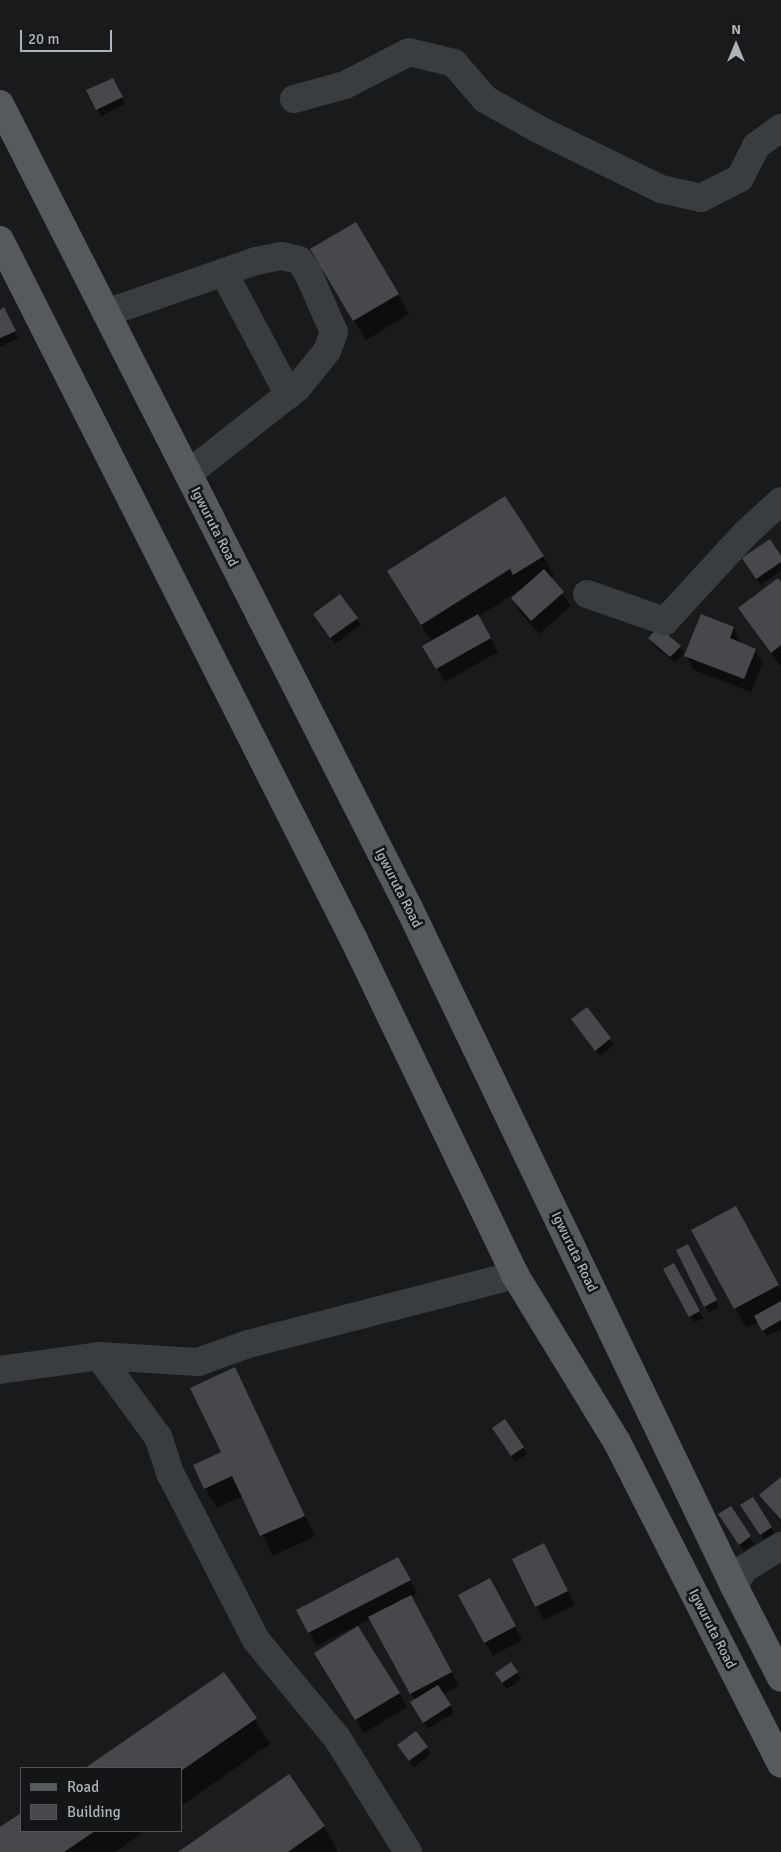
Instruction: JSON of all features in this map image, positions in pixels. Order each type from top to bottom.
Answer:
[{"type":"main road","name":"Igwuruta Road","points":[[0,104],[409,908],[734,1586],[781,1678]]},
{"type":"main road","name":"Igwuruta Road","points":[[0,240],[349,931],[515,1275],[617,1442],[781,1764]]},
{"type":"street","points":[[294,99],[345,85],[409,52],[454,63],[486,99],[538,129],[661,189],[701,198],[740,178],[756,146],[781,128]]},
{"type":"street","points":[[106,312],[256,262],[282,256],[299,260],[308,273],[334,332],[327,351],[298,387],[289,395],[188,474]]},
{"type":"street","points":[[224,273],[289,395]]},
{"type":"street","points":[[587,594],[665,620],[746,533],[781,501]]},
{"type":"street","points":[[0,1370],[99,1356],[198,1362],[248,1344],[515,1275]]},
{"type":"street","points":[[99,1356],[158,1437],[170,1473],[256,1640],[337,1738],[408,1852]]},
{"type":"street","points":[[734,1586],[744,1568],[781,1546]]},
{"type":"building","points":[[113,78],[123,97],[96,110],[86,90]]},
{"type":"building","points":[[356,222],[399,294],[353,321],[310,249]]},
{"type":"building","points":[[4,307],[16,331],[0,338],[0,310]]},
{"type":"building","points":[[505,496],[544,556],[513,575],[510,569],[421,625],[387,571]]},
{"type":"building","points":[[770,539],[781,556],[781,562],[756,579],[742,558]]},
{"type":"building","points":[[544,569],[564,592],[531,621],[511,598]]},
{"type":"building","points":[[778,578],[781,582],[781,645],[771,653],[738,608]]},
{"type":"building","points":[[340,594],[358,618],[330,638],[313,614]]},
{"type":"building","points":[[478,614],[491,638],[436,669],[422,646]]},
{"type":"building","points":[[701,614],[734,627],[730,638],[756,649],[744,679],[684,656]]},
{"type":"building","points":[[659,627],[681,646],[670,657],[648,638]]},
{"type":"building","points":[[587,1007],[611,1038],[595,1051],[571,1019]]},
{"type":"building","points":[[736,1206],[779,1285],[734,1309],[691,1230]]},
{"type":"building","points":[[688,1244],[717,1300],[704,1307],[676,1250]]},
{"type":"building","points":[[674,1263],[700,1311],[689,1317],[663,1269]]},
{"type":"building","points":[[781,1301],[781,1320],[762,1331],[754,1316]]},
{"type":"building","points":[[235,1367],[305,1516],[260,1536],[232,1476],[204,1489],[193,1465],[221,1452],[190,1388]]},
{"type":"building","points":[[505,1419],[524,1447],[511,1456],[492,1428]]},
{"type":"building","points":[[781,1477],[781,1520],[759,1495]]},
{"type":"building","points":[[753,1497],[772,1527],[760,1535],[740,1505]]},
{"type":"building","points":[[731,1506],[751,1536],[739,1545],[718,1514]]},
{"type":"building","points":[[544,1543],[568,1591],[535,1607],[512,1559]]},
{"type":"building","points":[[398,1557],[411,1580],[308,1633],[296,1610]]},
{"type":"building","points":[[490,1578],[516,1626],[484,1643],[458,1595]]},
{"type":"building","points":[[411,1595],[452,1672],[410,1694],[368,1617]]},
{"type":"building","points":[[358,1626],[400,1693],[355,1720],[314,1653]]},
{"type":"building","points":[[511,1662],[518,1672],[502,1683],[495,1673]]},
{"type":"building","points":[[224,1672],[257,1718],[182,1770],[182,1767],[86,1767]]},
{"type":"building","points":[[438,1685],[451,1705],[423,1723],[410,1702]]},
{"type":"building","points":[[416,1731],[428,1747],[409,1761],[397,1745]]},
{"type":"building","points":[[289,1774],[325,1826],[288,1852],[178,1852]]},
{"type":"building","points":[[20,1814],[20,1832],[94,1832],[64,1852],[0,1852],[0,1827]]}]
